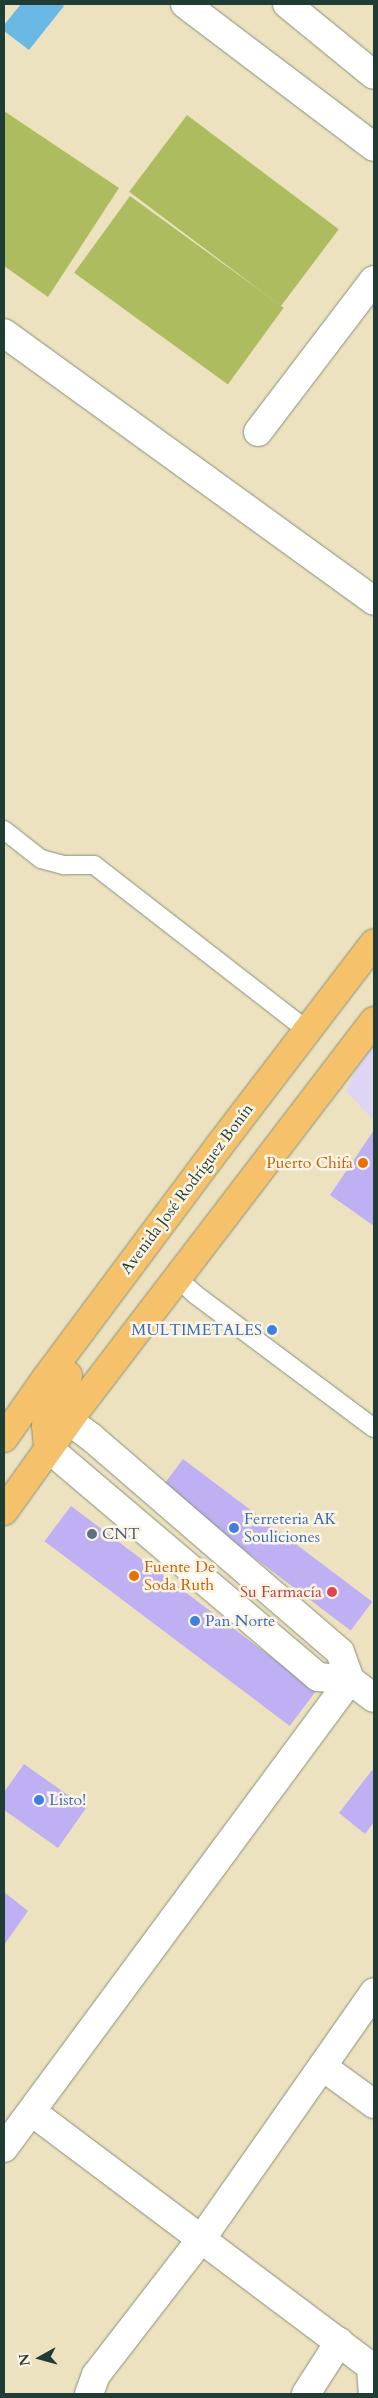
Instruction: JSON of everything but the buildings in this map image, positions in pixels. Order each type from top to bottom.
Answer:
[{"type":"main road","name":"Avenida José Rodríguez Bonín","points":[[4,1511],[48,1448],[51,1407],[197,1177],[374,943]]},
{"type":"main road","name":"Avenida José Rodríguez Bonín","points":[[4,1438],[51,1407],[177,1278],[374,1021]]},
{"type":"street","points":[[185,4],[374,147]]},
{"type":"street","points":[[286,4],[374,75]]},
{"type":"street","points":[[258,432],[374,280]]},
{"type":"street","points":[[4,333],[372,596]]},
{"type":"street","points":[[51,1407],[340,1652],[350,1680]]},
{"type":"street","points":[[48,1448],[318,1677],[350,1680],[374,1698]]},
{"type":"street","points":[[4,2148],[350,1680]]},
{"type":"street","points":[[88,2394],[96,2375],[202,2238],[374,1992]]},
{"type":"street","points":[[323,2067],[374,2104]]},
{"type":"street","points":[[32,2112],[373,2368],[373,2394]]},
{"type":"street","points":[[306,2394],[339,2342]]},
{"type":"lane","points":[[4,830],[41,859],[64,865],[94,865],[308,1030]]},
{"type":"lane","points":[[177,1278],[196,1295],[374,1428]]},
{"type":"shaded area","points":[[374,1029],[374,1121],[346,1091]]},
{"type":"green space","points":[[4,111],[119,188],[48,297],[4,266]]},
{"type":"green space","points":[[187,115],[339,229],[281,306],[129,192]]},
{"type":"green space","points":[[130,196],[284,308],[228,385],[74,273]]},
{"type":"water","points":[[21,4],[61,4],[64,6],[29,50],[4,31],[4,25]]},
{"type":"place","name":"Puerto Chifa","points":[[363,1163]]},
{"type":"place","name":"MULTIMETALES","points":[[272,1330]]},
{"type":"place","name":"Ferreteria AK Souliciones","points":[[234,1528]]},
{"type":"place","name":"CNT","points":[[92,1534]]},
{"type":"place","name":"Fuente De Soda Ruth","points":[[134,1576]]},
{"type":"place","name":"Su Farmacía","points":[[332,1592]]},
{"type":"place","name":"Pan Norte","points":[[195,1621]]},
{"type":"place","name":"Listo!","points":[[39,1800]]}]
